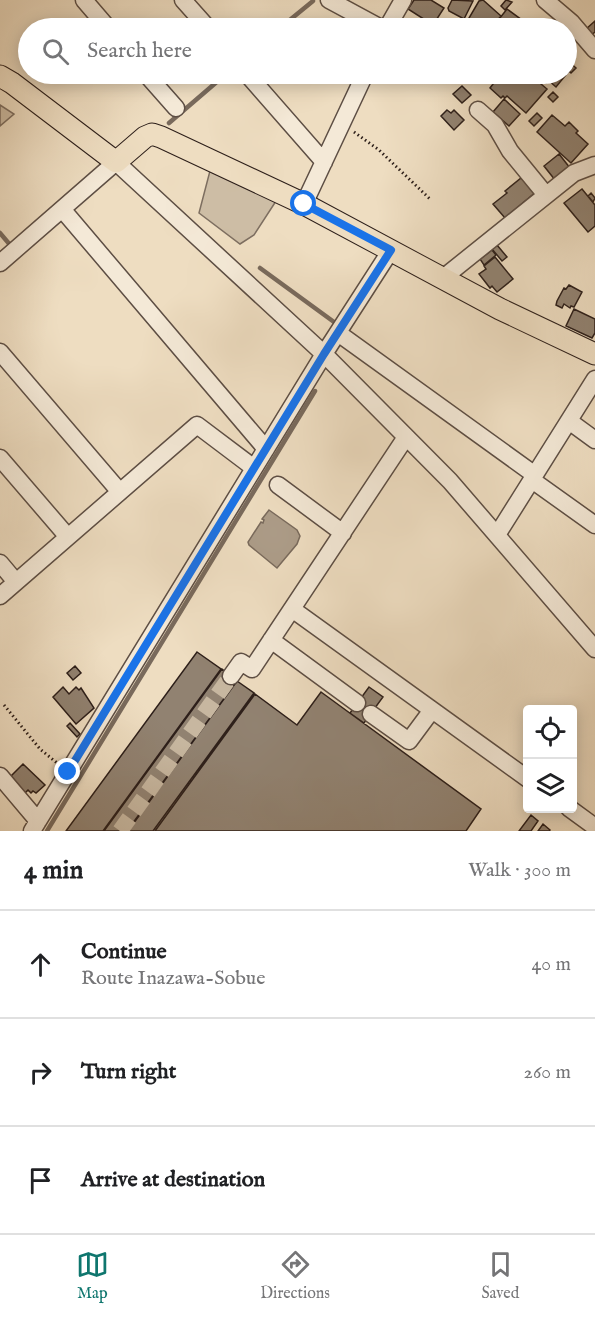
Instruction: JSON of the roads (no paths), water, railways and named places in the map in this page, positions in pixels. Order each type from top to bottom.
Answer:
[{"type":"main road","points":[[0,76],[21,89],[116,162],[145,137],[152,134],[161,136],[304,204],[500,309],[595,354]]},
{"type":"street","points":[[84,0],[99,18]]},
{"type":"street","points":[[183,0],[199,18]]},
{"type":"street","points":[[329,0],[362,18]]},
{"type":"street","points":[[393,18],[403,0]]},
{"type":"street","points":[[545,0],[566,18]]},
{"type":"street","points":[[577,29],[595,50]]},
{"type":"street","points":[[155,84],[176,108]]},
{"type":"street","points":[[256,84],[324,162]]},
{"type":"street","points":[[304,204],[360,84]]},
{"type":"street","points":[[478,110],[495,126],[510,151],[546,195]]},
{"type":"street","points":[[0,262],[116,162],[324,354],[450,481],[595,650]]},
{"type":"street","points":[[443,278],[574,173],[595,165]]},
{"type":"street","points":[[62,209],[266,449]]},
{"type":"street","points":[[0,776],[35,826],[324,354],[391,250]]},
{"type":"street","points":[[338,333],[595,525]]},
{"type":"street","points":[[0,352],[120,492]]},
{"type":"street","points":[[497,535],[595,379]]},
{"type":"street","points":[[568,421],[595,440]]},
{"type":"street","points":[[0,596],[197,425],[254,468]]},
{"type":"street","points":[[231,676],[241,662],[252,669],[406,437]]},
{"type":"street","points":[[0,458],[68,537]]},
{"type":"street","points":[[278,485],[343,533]]},
{"type":"street","points":[[0,563],[16,582]]},
{"type":"street","points":[[292,609],[523,775]]},
{"type":"street","points":[[271,640],[357,703]]},
{"type":"street","points":[[371,714],[409,741],[432,710]]},
{"type":"street","points":[[576,813],[595,827]]},
{"type":"waterway","points":[[292,18],[313,1]]},
{"type":"waterway","points":[[169,123],[214,84]]},
{"type":"waterway","points":[[0,233],[11,246]]},
{"type":"waterway","points":[[260,268],[334,322]]},
{"type":"waterway","points":[[47,831],[315,391]]},
{"type":"tunnel","points":[[120,831],[231,676]]}]
